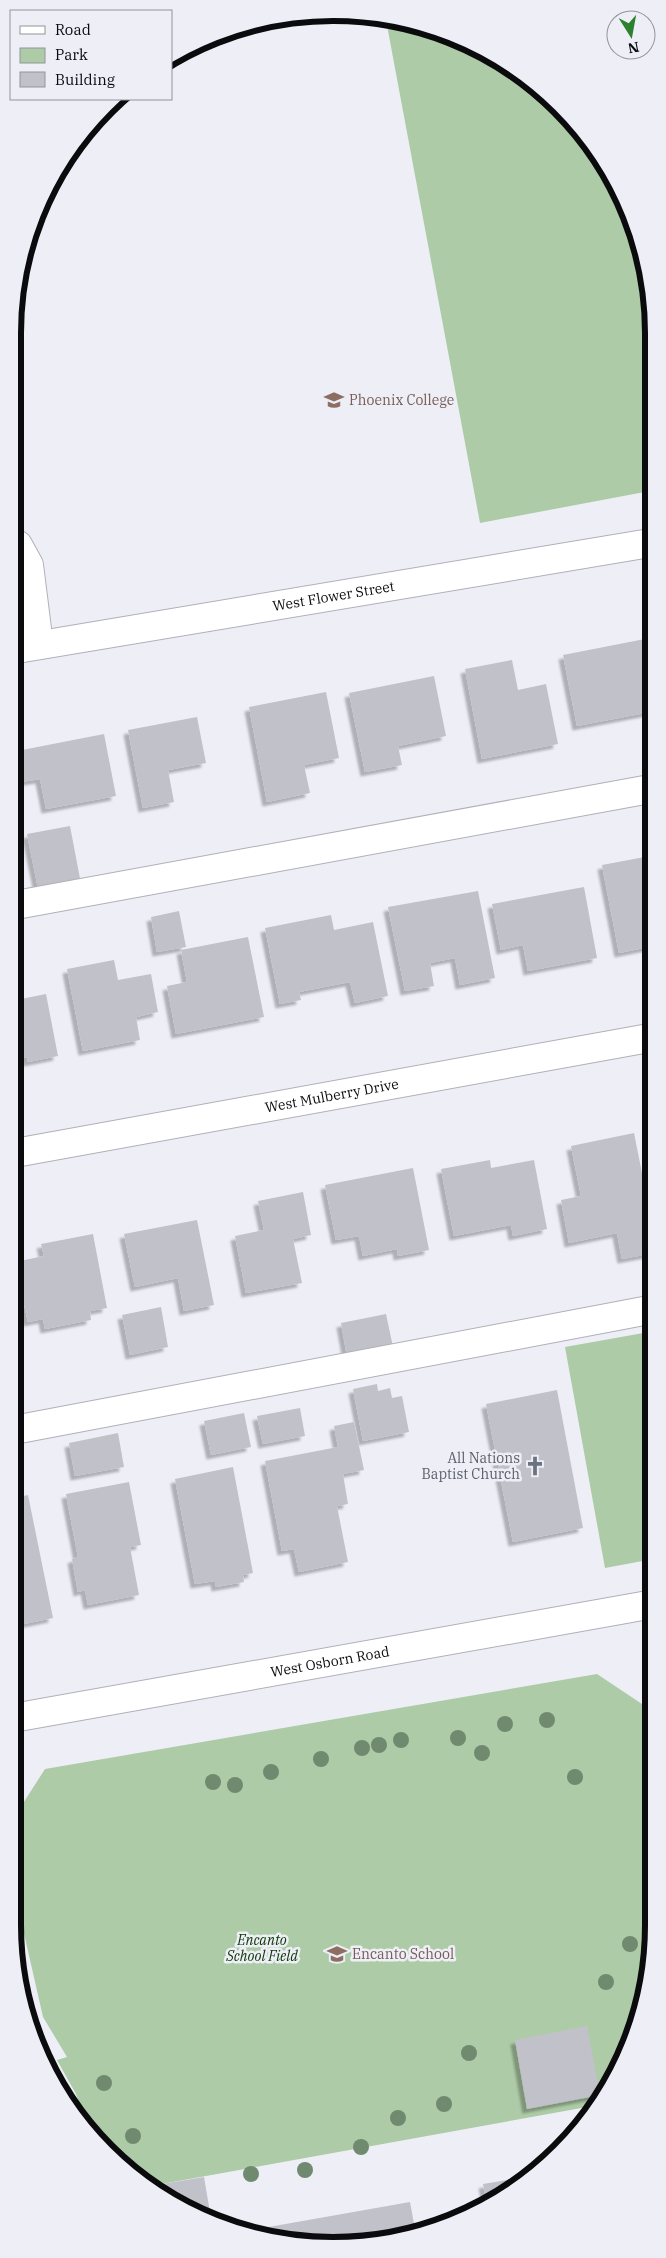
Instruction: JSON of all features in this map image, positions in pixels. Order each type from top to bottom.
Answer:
[{"type":"street","name":"West Flower Street","points":[[28,647],[298,604],[645,544]]},
{"type":"street","points":[[21,550],[29,565],[28,647]]},
{"type":"street","points":[[21,904],[645,790]]},
{"type":"street","name":"West Mulberry Drive","points":[[21,1152],[645,1039]]},
{"type":"street","points":[[21,1429],[645,1311]]},
{"type":"street","name":"West Osborn Road","points":[[21,1717],[645,1607]]},
{"type":"green space","points":[[387,26],[433,38],[471,53],[506,74],[539,99],[567,127],[603,177],[621,214],[639,272],[645,333],[645,492],[480,523]]},
{"type":"green space","points":[[645,1333],[645,1561],[605,1568],[565,1347]]},
{"type":"green space","name":"Encanto School Field","points":[[597,1674],[645,1706],[644,1945],[639,1986],[634,2006],[613,2063],[585,2107],[160,2184],[127,2159],[99,2131],[81,2108],[76,2094],[57,2060],[67,2057],[43,2017],[21,1920],[21,1806],[45,1769]]},
{"type":"building","points":[[645,639],[645,713],[577,726],[563,655]]},
{"type":"building","points":[[512,660],[518,690],[546,684],[558,744],[482,759],[465,669]]},
{"type":"building","points":[[434,676],[446,736],[398,746],[402,765],[365,772],[349,693]]},
{"type":"building","points":[[326,692],[339,758],[304,765],[310,793],[267,802],[249,707]]},
{"type":"building","points":[[197,717],[206,763],[168,770],[174,802],[143,808],[128,730]]},
{"type":"building","points":[[104,734],[116,796],[46,809],[40,779],[21,782],[21,750]]},
{"type":"building","points":[[70,826],[81,884],[39,893],[27,834]]},
{"type":"building","points":[[645,857],[645,948],[619,953],[602,865]]},
{"type":"building","points":[[584,887],[597,958],[528,971],[523,945],[501,950],[492,904]]},
{"type":"building","points":[[478,891],[495,978],[460,985],[455,958],[430,963],[434,986],[405,991],[388,907]]},
{"type":"building","points":[[179,911],[186,947],[157,952],[151,917]]},
{"type":"building","points":[[331,915],[334,930],[373,922],[388,996],[355,1003],[350,982],[299,992],[301,1000],[280,1004],[265,928]]},
{"type":"building","points":[[248,937],[264,1017],[176,1034],[167,986],[187,982],[181,950]]},
{"type":"building","points":[[114,960],[118,980],[151,974],[158,1012],[136,1017],[140,1040],[83,1051],[67,969]]},
{"type":"building","points":[[46,994],[58,1056],[28,1062],[27,1057],[21,1058],[21,999]]},
{"type":"building","points":[[634,1133],[645,1188],[645,1255],[622,1259],[617,1233],[569,1243],[561,1200],[581,1196],[571,1146]]},
{"type":"building","points":[[490,1160],[491,1168],[534,1160],[547,1229],[513,1236],[511,1225],[454,1236],[441,1169]]},
{"type":"building","points":[[413,1168],[429,1250],[398,1256],[397,1249],[363,1256],[359,1236],[336,1240],[325,1185]]},
{"type":"building","points":[[303,1192],[311,1235],[293,1239],[302,1283],[246,1293],[235,1236],[264,1230],[258,1201]]},
{"type":"building","points":[[197,1220],[214,1305],[184,1311],[178,1278],[135,1287],[124,1234]]},
{"type":"building","points":[[93,1234],[107,1308],[90,1311],[91,1320],[45,1329],[43,1319],[28,1322],[23,1300],[21,1300],[21,1261],[44,1256],[41,1244]]},
{"type":"building","points":[[161,1307],[168,1347],[130,1355],[122,1315]]},
{"type":"building","points":[[386,1314],[393,1347],[347,1356],[341,1323]]},
{"type":"building","points":[[377,1384],[378,1391],[390,1388],[392,1398],[402,1396],[409,1432],[363,1441],[353,1389]]},
{"type":"building","name":"All Nations Baptist Church","points":[[557,1390],[583,1528],[513,1542],[486,1404]]},
{"type":"building","points":[[300,1408],[305,1436],[263,1444],[257,1416]]},
{"type":"building","points":[[244,1413],[251,1447],[211,1455],[204,1421]]},
{"type":"building","points":[[354,1422],[364,1470],[343,1474],[348,1504],[337,1506],[348,1562],[299,1572],[294,1549],[282,1551],[265,1461],[338,1447],[334,1426]]},
{"type":"building","points":[[118,1433],[124,1467],[75,1476],[69,1443]]},
{"type":"building","points":[[233,1467],[253,1573],[243,1575],[244,1582],[216,1587],[215,1581],[195,1584],[175,1479]]},
{"type":"building","points":[[129,1482],[141,1545],[130,1547],[139,1595],[88,1605],[85,1590],[78,1592],[72,1559],[78,1557],[66,1494]]},
{"type":"building","points":[[28,1495],[53,1618],[21,1625],[21,1496]]},
{"type":"building","points":[[587,2026],[599,2088],[593,2096],[527,2109],[515,2040]]},
{"type":"building","points":[[204,2177],[210,2211],[195,2205],[160,2184]]},
{"type":"building","points":[[513,2179],[486,2197],[483,2184]]},
{"type":"building","points":[[410,2202],[414,2226],[374,2234],[333,2237],[292,2234],[263,2228]]},
{"type":"place","name":"Phoenix College","points":[[334,400]]},
{"type":"place","name":"All Nations Baptist Church","points":[[535,1466]]},
{"type":"place","name":"Encanto School","points":[[337,1954]]}]
